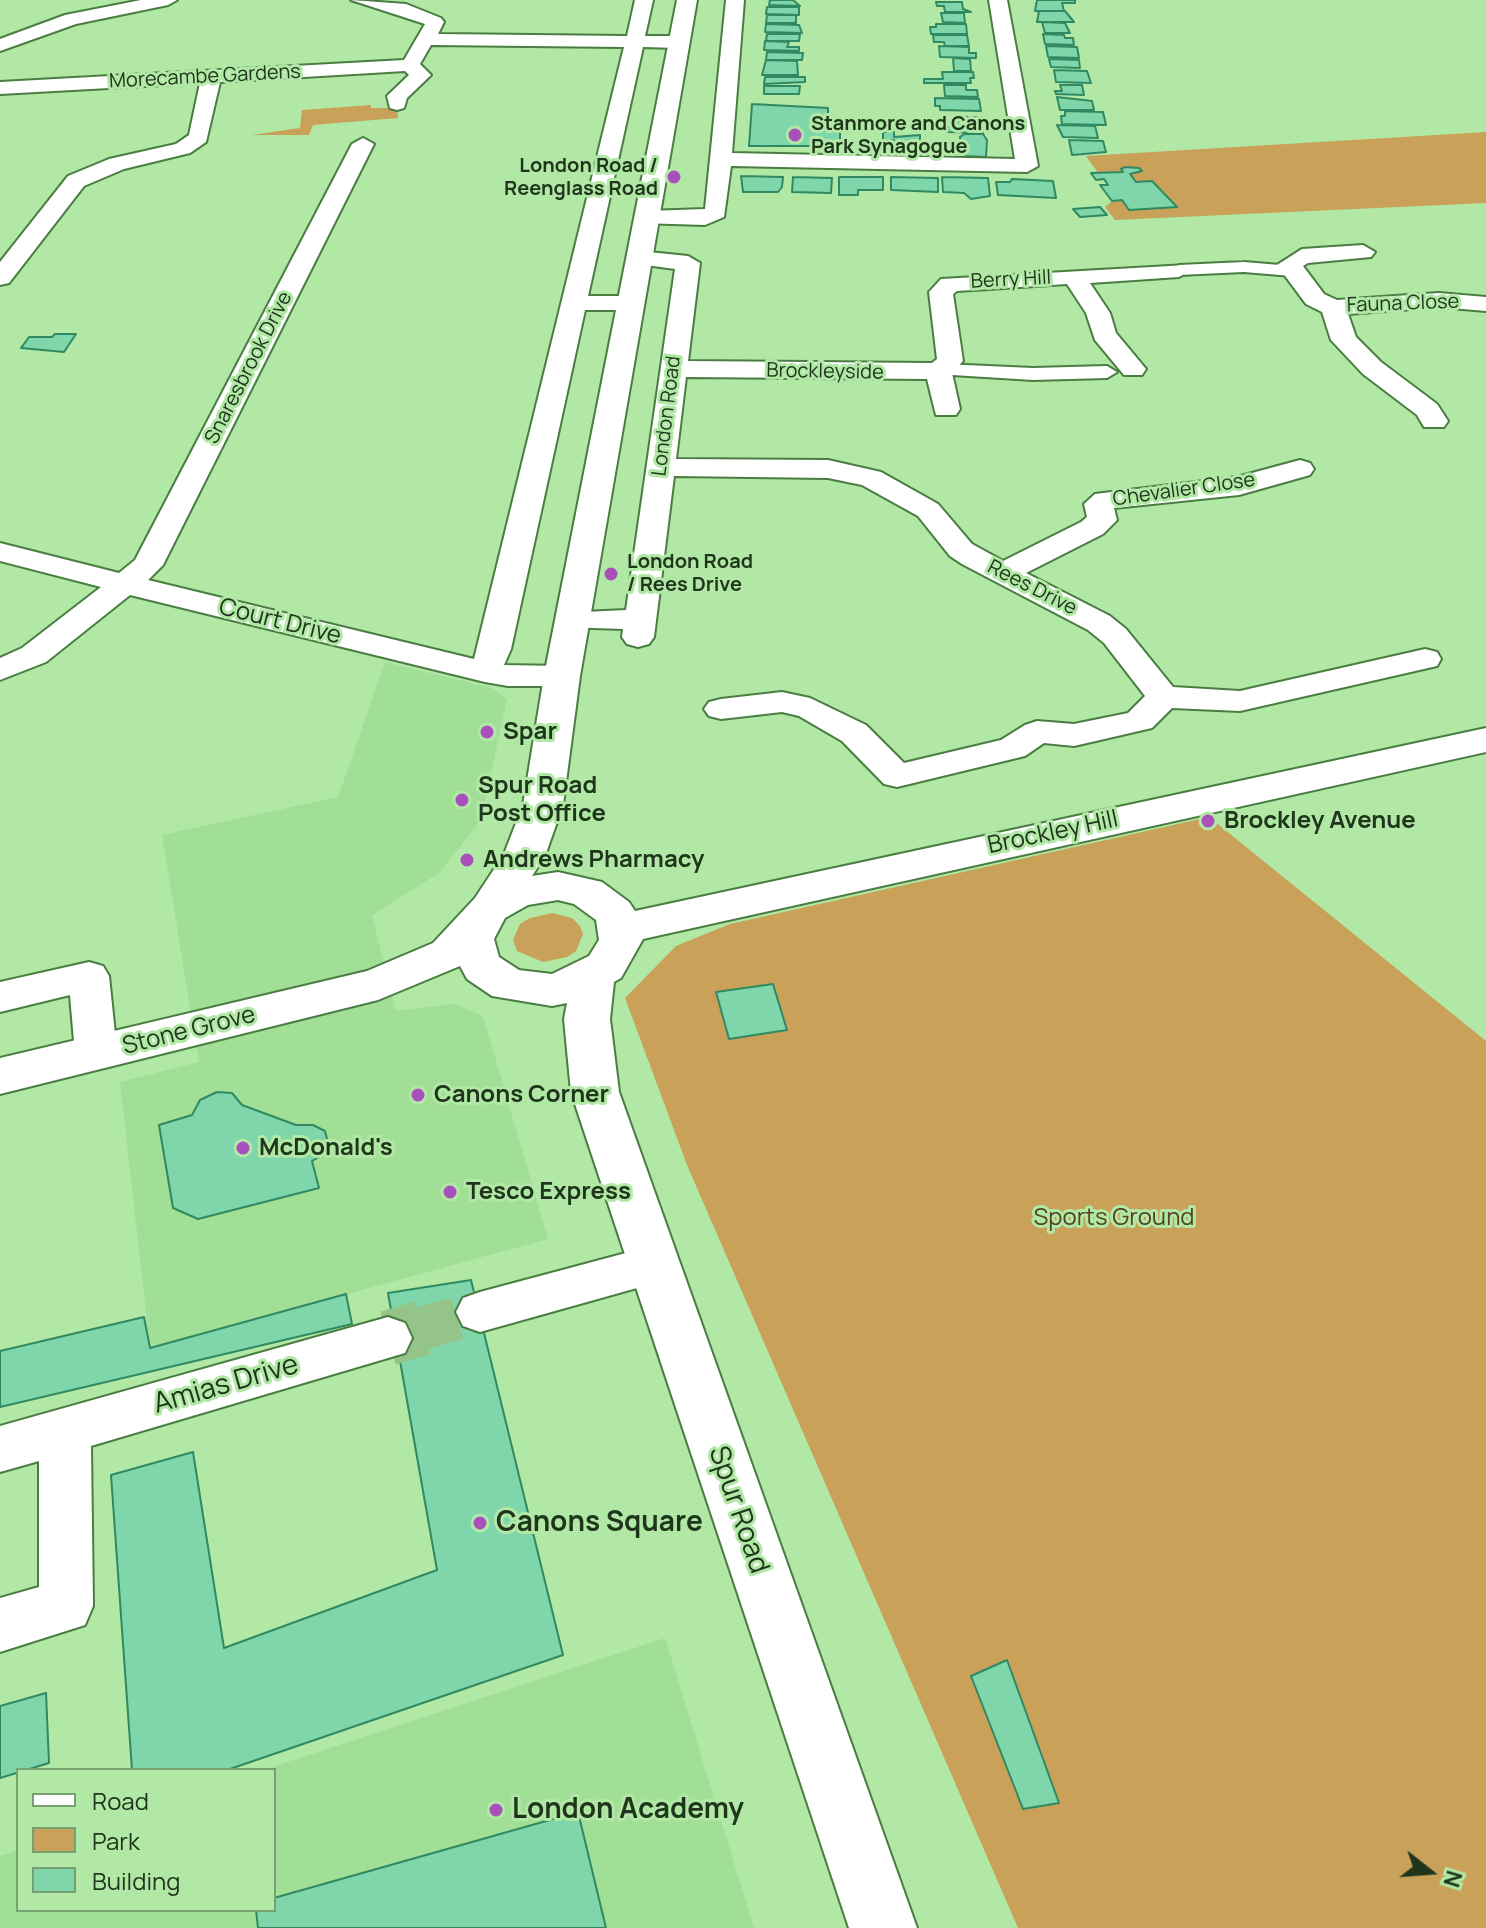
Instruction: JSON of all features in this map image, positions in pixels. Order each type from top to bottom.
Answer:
[{"type":"main road","points":[[543,805],[546,837],[562,868],[587,892],[606,903],[621,929],[613,958],[593,976],[552,990],[513,986],[483,968],[474,952],[472,939],[484,915],[524,856],[543,805],[562,676],[687,0]]},
{"type":"main road","name":"Brockley Hill","points":[[621,929],[1359,765],[1486,740]]},
{"type":"main road","points":[[484,915],[517,892],[542,887],[587,892]]},
{"type":"main road","name":"Stone Grove","points":[[0,1076],[378,984],[448,954],[484,915]]},
{"type":"main road","name":"Spur Road","points":[[593,976],[588,1043],[595,1092],[652,1265],[883,1928]]},
{"type":"main road","name":"Stone Grove","points":[[378,984],[434,980],[513,986]]},
{"type":"main road","name":"Spur Road","points":[[513,986],[549,1012],[595,1092]]},
{"type":"street","points":[[0,45],[71,19],[168,0]]},
{"type":"street","points":[[360,0],[435,22],[410,65],[421,75],[397,96],[397,104]]},
{"type":"street","points":[[485,672],[495,649],[644,0]]},
{"type":"street","points":[[647,218],[712,216],[716,212],[735,0]]},
{"type":"street","points":[[719,159],[1027,166],[998,0]]},
{"type":"street","points":[[428,35],[680,37]]},
{"type":"street","name":"Morecambe Gardens","points":[[0,88],[410,65]]},
{"type":"street","points":[[0,278],[76,181],[117,164],[183,149],[199,138],[211,76]]},
{"type":"street","name":"Snaresbrook Drive","points":[[0,670],[34,655],[148,565],[363,144]]},
{"type":"street","points":[[1333,308],[1315,299],[1292,271],[1291,261],[1302,256],[1363,252]]},
{"type":"street","name":"London Road","points":[[574,620],[639,628],[688,263],[639,258]]},
{"type":"street","points":[[1179,270],[1244,267],[1292,271]]},
{"type":"street","name":"Berry Hill","points":[[941,370],[950,361],[941,292],[946,286],[958,282],[1179,270]]},
{"type":"street","name":"Berry Hill","points":[[1074,276],[1098,313],[1104,335],[1133,369]]},
{"type":"street","name":"Fauna Close","points":[[1434,421],[1427,410],[1372,368],[1344,340],[1333,308],[1439,300],[1486,304]]},
{"type":"street","points":[[574,303],[631,303]]},
{"type":"street","points":[[946,409],[941,370],[1046,374],[1162,367]]},
{"type":"street","name":"Brockleyside","points":[[673,369],[941,370]]},
{"type":"street","name":"Rees Drive","points":[[661,467],[828,469],[857,473],[907,495],[941,523],[961,550],[1099,623],[1115,636],[1163,697]]},
{"type":"street","name":"Chevalier Close","points":[[1005,572],[1092,528],[1102,520],[1099,504],[1105,500],[1239,486],[1300,469]]},
{"type":"street","name":"Court Drive","points":[[0,552],[485,672],[562,676]]},
{"type":"street","points":[[721,709],[782,702],[810,708],[854,733],[897,776],[1013,748],[1037,732],[1074,735],[1140,721],[1163,697],[1240,701],[1410,663],[1373,642]]},
{"type":"street","points":[[0,997],[89,976],[96,1053]]},
{"type":"street","points":[[480,1312],[652,1265]]},
{"type":"street","name":"Amias Drive","points":[[0,1449],[388,1338]]},
{"type":"street","points":[[0,1625],[66,1606],[65,1431]]},
{"type":"shaded area","points":[[385,662],[492,688],[507,699],[481,820],[439,873],[372,915],[396,1011],[454,1004],[483,1016],[548,1239],[150,1348],[120,1082],[199,1062],[162,835],[338,797]]},
{"type":"shaded area","name":"London Academy","points":[[665,1638],[754,1928],[0,1928],[0,1856],[16,1852],[16,1912],[276,1912],[276,1768],[269,1768]]},
{"type":"green space","points":[[371,105],[371,108],[397,108],[398,118],[313,125],[309,135],[252,135],[300,128],[302,110]]},
{"type":"green space","points":[[1486,132],[1486,203],[1115,220],[1105,207],[1112,201],[1122,200],[1129,210],[1176,207],[1152,181],[1136,182],[1130,174],[1142,171],[1139,168],[1125,167],[1121,169],[1123,172],[1098,173],[1086,156]]},
{"type":"green space","name":"Sports Ground","points":[[1209,817],[1486,1041],[1486,1928],[1018,1928],[687,1165],[625,998],[676,946],[730,924]]},
{"type":"green space","points":[[553,913],[572,918],[580,926],[583,934],[576,951],[567,957],[543,962],[517,951],[513,940],[520,924],[530,918]]},
{"type":"building","points":[[770,0],[793,0],[800,6],[769,5]]},
{"type":"building","points":[[1037,0],[1075,0],[1075,3],[1062,3],[1064,11],[1035,11]]},
{"type":"building","points":[[936,2],[962,2],[963,9],[971,12],[945,12],[944,6],[937,6]]},
{"type":"building","points":[[767,7],[799,7],[799,15],[766,14]]},
{"type":"building","points":[[1039,11],[1065,11],[1074,22],[1037,22]]},
{"type":"building","points":[[941,13],[964,13],[965,23],[943,22]]},
{"type":"building","points":[[767,15],[796,15],[796,23],[766,23]]},
{"type":"building","points":[[1042,22],[1065,23],[1070,33],[1045,33]]},
{"type":"building","points":[[766,24],[799,25],[802,33],[765,32]]},
{"type":"building","points":[[936,24],[966,24],[967,34],[931,34],[930,27],[936,27]]},
{"type":"building","points":[[767,34],[800,34],[799,41],[766,41]]},
{"type":"building","points":[[1043,34],[1073,38],[1074,45],[1045,44]]},
{"type":"building","points":[[933,35],[967,35],[969,46],[945,46],[944,42],[934,42]]},
{"type":"building","points":[[765,41],[789,42],[787,47],[799,47],[799,51],[764,50]]},
{"type":"building","points":[[939,46],[969,47],[969,53],[976,53],[976,58],[940,57]]},
{"type":"building","points":[[1046,46],[1077,47],[1079,58],[1048,57]]},
{"type":"building","points":[[767,52],[803,53],[802,60],[766,60]]},
{"type":"building","points":[[953,58],[970,59],[971,71],[954,71]]},
{"type":"building","points":[[1049,59],[1079,60],[1080,68],[1051,67]]},
{"type":"building","points":[[766,60],[797,61],[798,75],[762,75]]},
{"type":"building","points":[[1054,70],[1087,71],[1091,83],[1056,82]]},
{"type":"building","points":[[942,72],[973,72],[974,78],[970,78],[971,83],[924,83],[924,79],[943,79]]},
{"type":"building","points":[[765,77],[805,77],[805,82],[764,84]]},
{"type":"building","points":[[944,85],[966,85],[966,90],[977,90],[978,97],[945,96]]},
{"type":"building","points":[[1060,85],[1082,85],[1084,95],[1056,94],[1055,91],[1062,91]]},
{"type":"building","points":[[764,86],[800,86],[799,94],[764,94]]},
{"type":"building","points":[[1057,97],[1092,101],[1094,110],[1060,110]]},
{"type":"building","points":[[935,98],[979,99],[981,111],[940,110],[940,106],[935,106]]},
{"type":"building","name":"Stanmore and Canons Park Synagogue","points":[[752,104],[828,108],[828,125],[840,125],[840,146],[749,146]]},
{"type":"building","points":[[1065,111],[1103,112],[1106,125],[1062,124],[1061,116],[1065,116]]},
{"type":"building","points":[[955,117],[982,117],[985,124],[982,124],[983,133],[948,132],[948,126],[955,127]]},
{"type":"building","points":[[1057,125],[1095,126],[1098,138],[1063,137]]},
{"type":"building","points":[[883,132],[894,132],[894,137],[920,135],[920,149],[894,148],[894,140],[883,140]]},
{"type":"building","points":[[964,134],[983,134],[987,140],[986,157],[961,156],[960,137]]},
{"type":"building","points":[[1069,140],[1103,141],[1106,152],[1072,155]]},
{"type":"building","points":[[1139,168],[1142,171],[1130,174],[1136,182],[1152,181],[1177,207],[1129,210],[1122,200],[1112,201],[1100,185],[1108,185],[1104,179],[1096,180],[1091,173],[1123,172],[1121,169]]},
{"type":"building","points":[[741,176],[783,177],[782,187],[778,192],[743,192]]},
{"type":"building","points":[[793,177],[832,178],[831,193],[792,192]]},
{"type":"building","points":[[839,177],[883,177],[883,190],[858,190],[858,195],[839,195]]},
{"type":"building","points":[[891,177],[938,178],[938,192],[891,190]]},
{"type":"building","points":[[942,177],[988,178],[990,196],[971,199],[964,193],[943,192]]},
{"type":"building","points":[[1012,179],[1053,181],[1056,198],[998,195],[996,182],[1010,182]]},
{"type":"building","points":[[1100,207],[1107,215],[1080,217],[1073,209]]},
{"type":"building","points":[[55,334],[76,334],[64,352],[21,348],[29,337],[52,337]]},
{"type":"building","points":[[773,984],[787,1030],[729,1039],[716,992]]},
{"type":"building","points":[[217,1092],[232,1093],[242,1105],[296,1125],[313,1125],[325,1131],[328,1143],[322,1155],[312,1161],[319,1188],[198,1219],[173,1208],[159,1125],[192,1115],[200,1100]]},
{"type":"building","name":"Canons Square","points":[[471,1280],[563,1655],[233,1768],[132,1768],[111,1475],[193,1452],[224,1648],[437,1570],[388,1293]]},
{"type":"building","points":[[346,1294],[352,1324],[0,1407],[0,1351],[144,1317],[150,1348]]},
{"type":"building","points":[[1007,1660],[1059,1803],[1023,1809],[971,1676]]},
{"type":"building","points":[[46,1693],[49,1763],[33,1768],[16,1768],[16,1773],[0,1778],[0,1706]]},
{"type":"building","points":[[578,1812],[606,1928],[258,1928],[256,1912],[276,1912],[276,1897]]},
{"type":"tunnel","points":[[416,1330],[480,1312]]},
{"type":"tunnel","points":[[416,1330],[423,1328]]},
{"type":"tunnel","points":[[388,1338],[416,1330]]},
{"type":"place","name":"Stanmore and Canons Park Synagogue","points":[[795,135]]},
{"type":"place","name":"London Road / Reenglass Road","points":[[674,177]]},
{"type":"place","name":"London Road / Rees Drive","points":[[611,574]]},
{"type":"place","name":"Spar","points":[[487,732]]},
{"type":"place","name":"Spur Road Post Office","points":[[462,800]]},
{"type":"place","name":"Brockley Avenue","points":[[1208,821]]},
{"type":"place","name":"Andrews Pharmacy","points":[[467,860]]},
{"type":"place","name":"Canons Corner","points":[[418,1095]]},
{"type":"place","name":"McDonald's","points":[[243,1148]]},
{"type":"place","name":"Tesco Express","points":[[450,1192]]},
{"type":"place","name":"Canons Square","points":[[480,1523]]},
{"type":"place","name":"London Academy","points":[[496,1810]]}]
